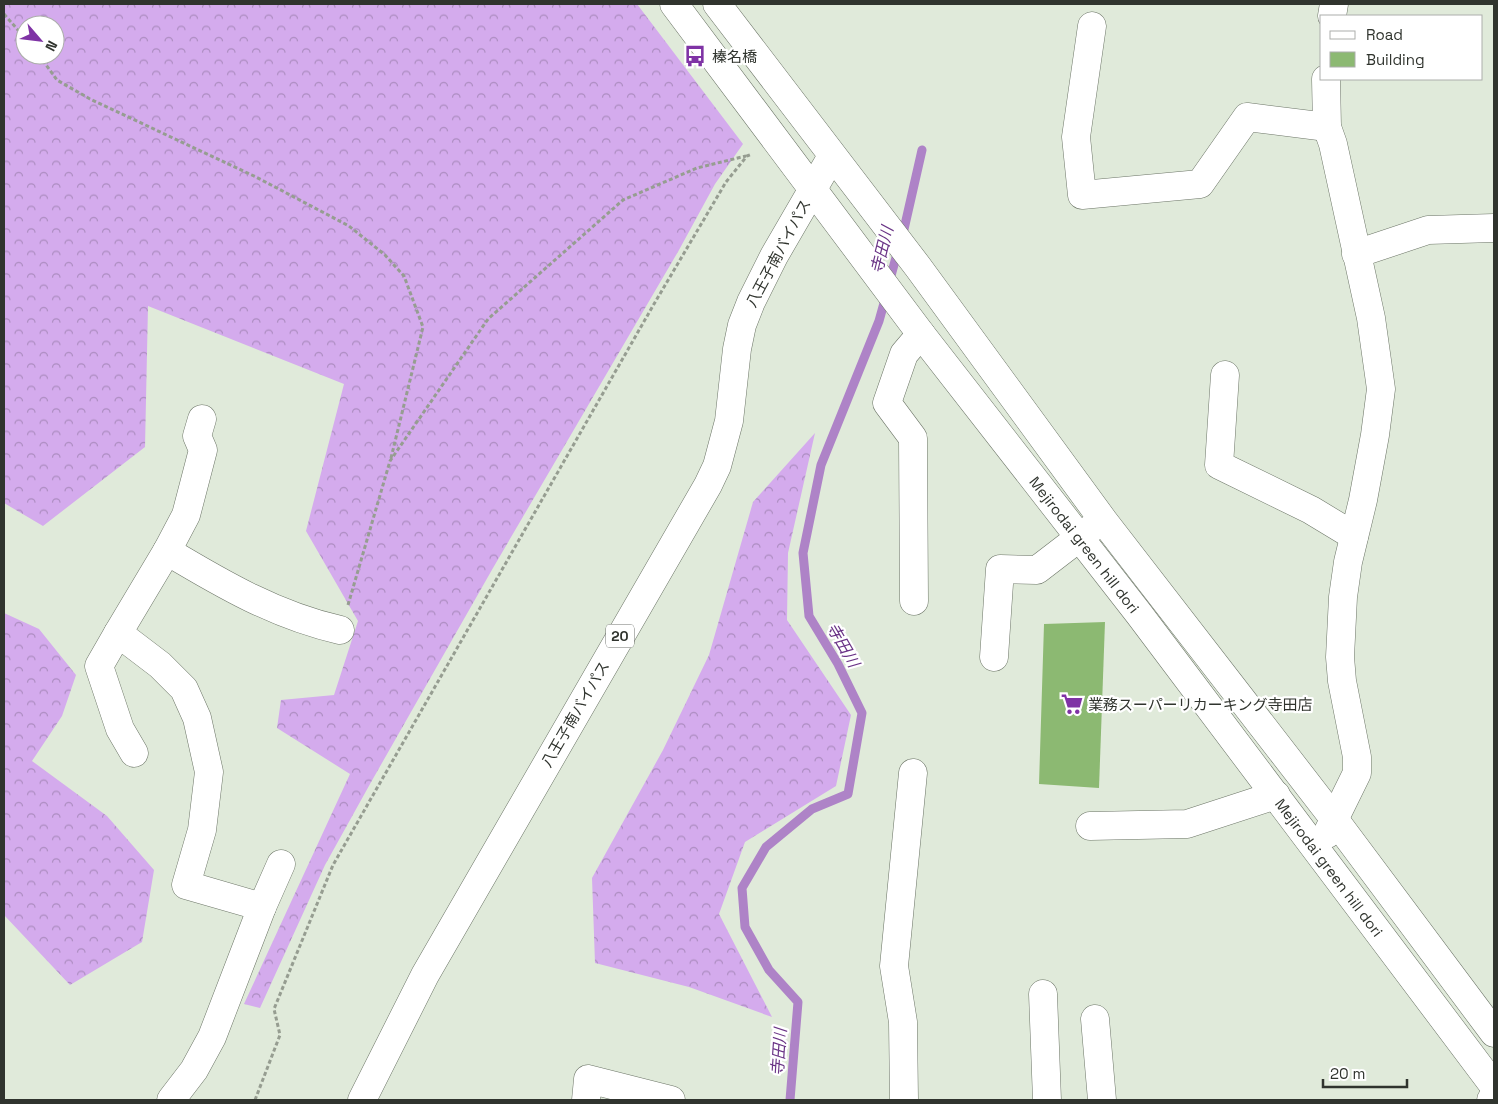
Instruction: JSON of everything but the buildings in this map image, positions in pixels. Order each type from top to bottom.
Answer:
[{"type":"main road","name":"Mejirodai green hill dori","points":[[674,4],[913,324],[1080,537],[1494,1086]]},
{"type":"main road","name":"Mejirodai green hill dori","points":[[717,4],[918,268],[1103,520],[1335,820],[1494,1033]]},
{"type":"main road","points":[[1092,26],[1076,137],[1082,195],[1200,184],[1247,117],[1327,127]]},
{"type":"main road","points":[[1318,851],[1355,779],[1358,765],[1342,681],[1340,657],[1343,597],[1375,435],[1381,389],[1371,318],[1333,144],[1327,127],[1326,80]]},
{"type":"main road","name":"八王子南バイパス","points":[[362,1100],[425,975],[708,485],[717,466],[729,421],[737,349],[742,325],[762,278],[832,156]]},
{"type":"main road","points":[[1356,254],[1428,230],[1494,228]]},
{"type":"main road","points":[[913,324],[887,403],[913,438],[914,601]]},
{"type":"main road","points":[[1225,375],[1219,465],[1311,510],[1354,536]]},
{"type":"main road","points":[[134,753],[120,729],[99,666],[167,551],[186,515],[203,450],[197,436],[202,419]]},
{"type":"main road","points":[[994,657],[1000,570],[1037,570],[1103,520]]},
{"type":"main road","points":[[167,551],[223,584],[268,606],[316,624],[340,630]]},
{"type":"main road","points":[[118,633],[160,665],[184,689],[196,718],[209,772],[202,830],[186,885],[262,907]]},
{"type":"main road","points":[[904,1100],[903,1022],[894,966],[913,773]]},
{"type":"main road","points":[[1090,826],[1187,824],[1276,795]]},
{"type":"main road","points":[[171,1100],[194,1070],[212,1036],[262,907],[282,864]]},
{"type":"main road","points":[[1043,994],[1047,1100]]},
{"type":"main road","points":[[1095,1019],[1102,1100]]},
{"type":"main road","points":[[586,1100],[588,1079],[671,1100]]},
{"type":"main road","points":[[1491,1100],[1494,1096]]},
{"type":"path","points":[[4,14],[15,27]]},
{"type":"path","points":[[46,65],[57,80],[90,99],[256,177],[349,226],[385,255],[404,276],[424,326],[390,461],[340,630]]},
{"type":"path","points":[[390,461],[488,319],[623,200],[697,168],[757,152]]},
{"type":"path","points":[[256,1100],[280,1035],[274,1009],[333,865],[654,304],[726,182],[747,156]]},
{"type":"green space","points":[[4,4],[637,4],[743,144],[715,184],[679,250],[493,568],[370,784],[325,865],[260,1008],[244,1004],[350,774],[277,728],[281,700],[334,695],[358,621],[306,531],[344,384],[148,306],[145,447],[43,526],[4,503]]},
{"type":"green space","points":[[815,433],[788,553],[787,620],[851,715],[836,786],[745,842],[719,914],[772,1017],[689,987],[595,963],[592,878],[663,750],[709,655],[753,502]]},
{"type":"green space","points":[[4,613],[39,629],[76,675],[62,716],[32,761],[107,816],[154,870],[142,942],[70,985],[4,915]]},
{"type":"waterway","name":"寺田川","points":[[902,238],[922,150]]},
{"type":"waterway","name":"寺田川","points":[[889,283],[898,250]]},
{"type":"waterway","name":"寺田川","points":[[790,1100],[798,1002],[769,970],[745,927],[742,888],[766,847],[812,809],[848,794],[862,713],[838,664],[809,616],[803,553],[821,465],[879,321],[886,296]]},
{"type":"place","name":"榛名橋","points":[[695,56]]},
{"type":"place","name":"業務スーパーリカーキング寺田店","points":[[1072,704]]}]
